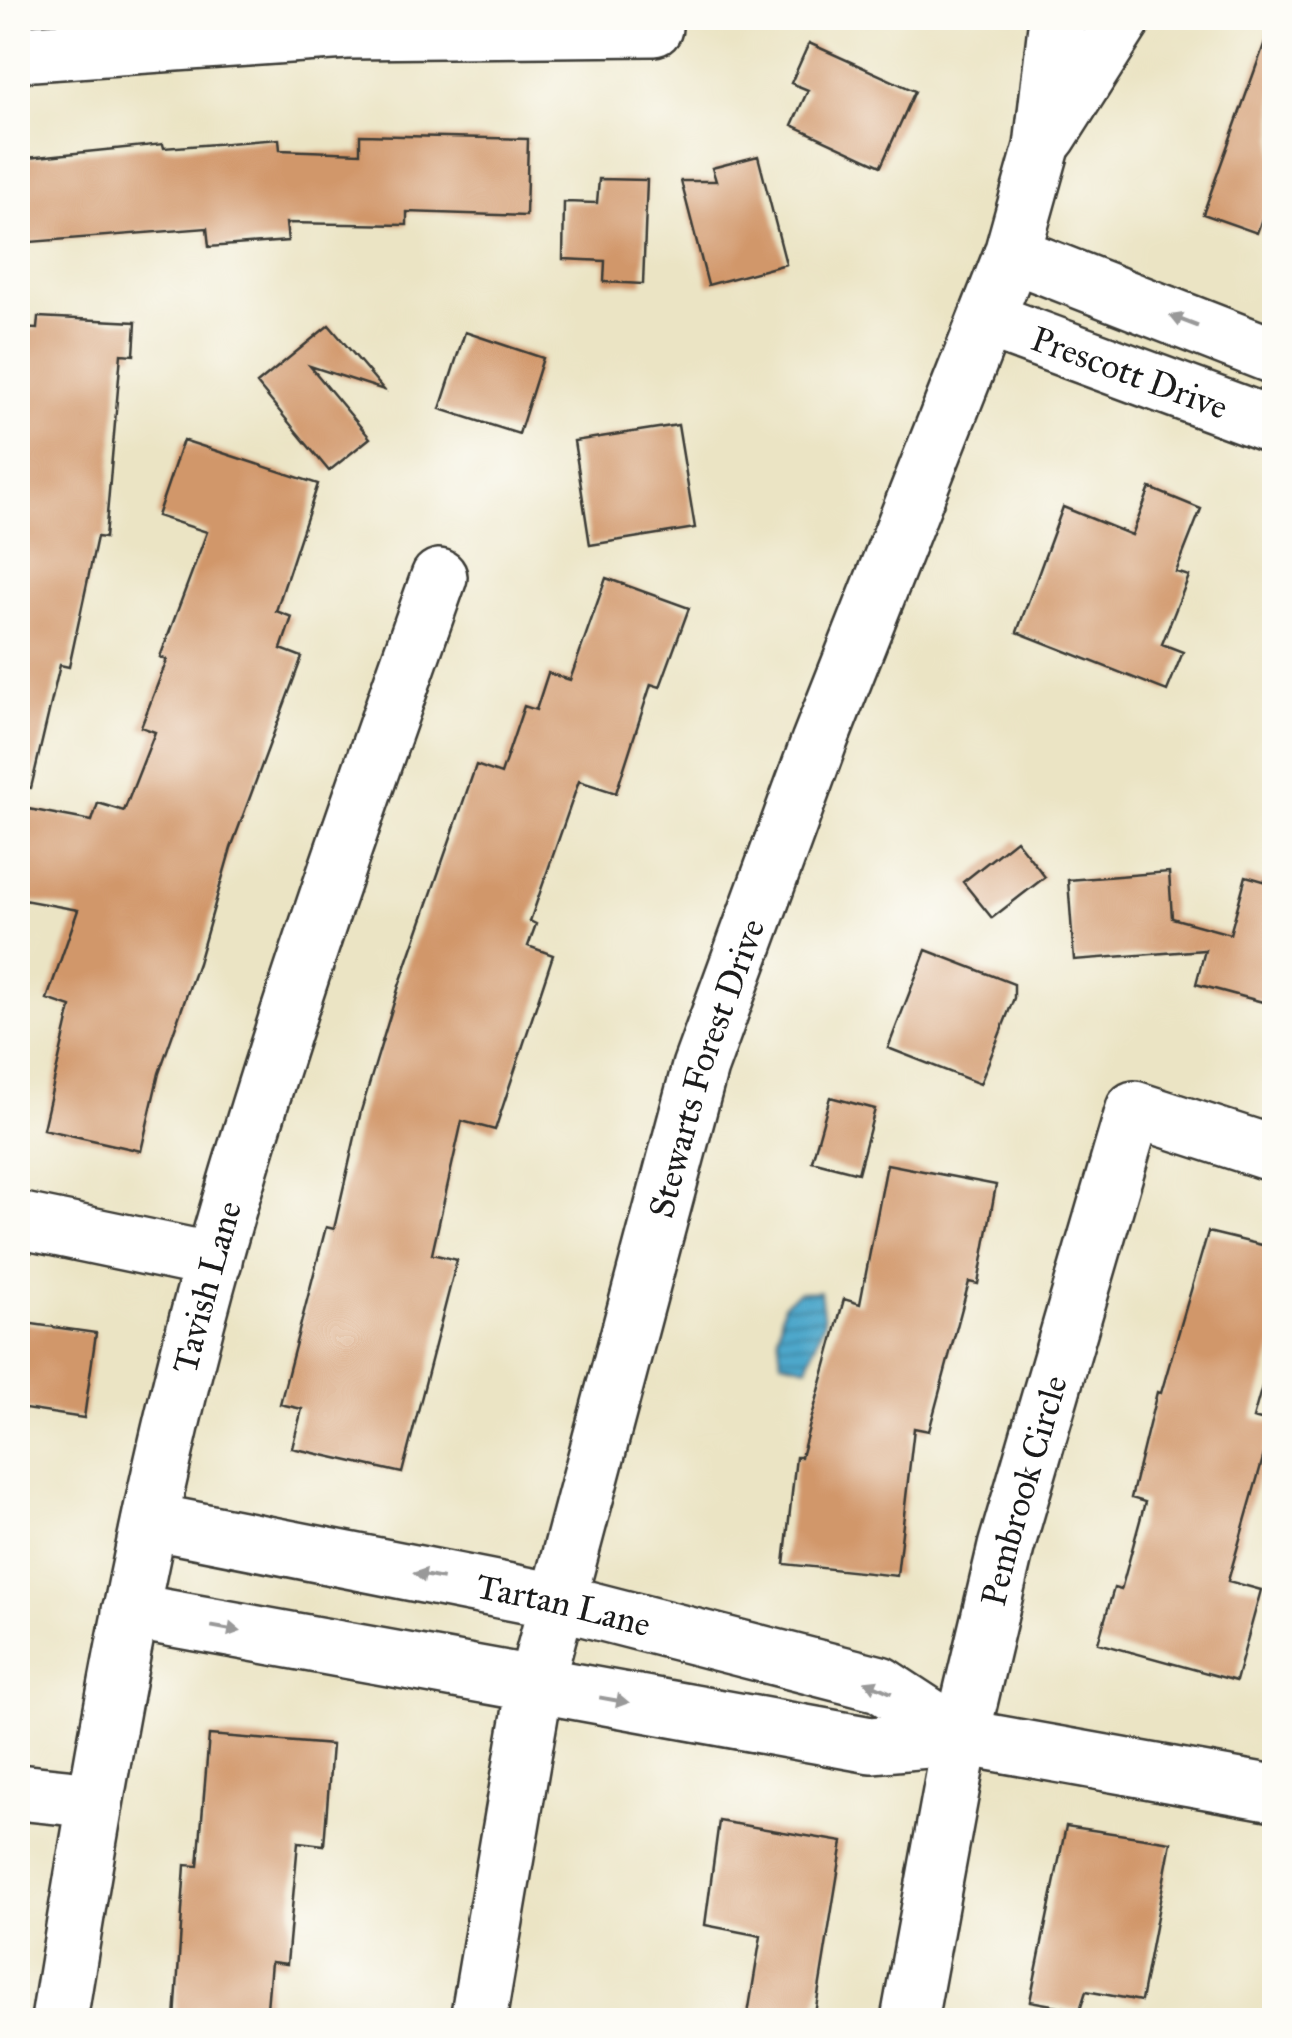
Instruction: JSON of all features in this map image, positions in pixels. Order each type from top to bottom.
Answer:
[{"type":"street","name":"Stewarts Forest Drive","points":[[478,2020],[535,1686],[700,1066],[819,742],[1012,254],[1042,147],[1056,18]]},
{"type":"street","name":"Stewarts Forest Drive","points":[[1042,147],[1124,18]]},
{"type":"street","points":[[18,54],[347,31],[654,28]]},
{"type":"street","name":"Prescott Drive","points":[[1012,254],[1274,356]]},
{"type":"street","name":"Prescott Drive","points":[[986,320],[1274,426]]},
{"type":"street","name":"Tavish Lane","points":[[59,2020],[94,1800],[130,1611],[214,1260],[307,950],[440,577]]},
{"type":"street","name":"Pembrook Circle","points":[[908,2020],[962,1737],[1006,1547],[1134,1109],[1274,1154]]},
{"type":"street","points":[[18,1220],[214,1260]]},
{"type":"street","name":"Tartan Lane","points":[[150,1521],[556,1601],[880,1684],[962,1737]]},
{"type":"street","name":"Tartan Lane","points":[[130,1611],[872,1745],[962,1737],[1274,1793]]},
{"type":"street","points":[[18,1792],[94,1800]]},
{"type":"water","points":[[820,1291],[824,1321],[807,1367],[781,1361],[778,1334],[784,1303],[799,1292]]},
{"type":"building","points":[[1270,28],[1274,29],[1274,185],[1257,233],[1203,214]]},
{"type":"building","points":[[809,43],[915,91],[881,166],[792,125],[808,90],[791,83]]},
{"type":"building","points":[[360,135],[528,139],[526,216],[407,212],[407,225],[286,223],[288,241],[209,247],[207,228],[18,243],[18,159],[163,144],[164,148],[279,139],[280,150],[360,153]]},
{"type":"building","points":[[758,156],[786,264],[708,285],[681,181],[716,181],[712,168]]},
{"type":"building","points":[[599,179],[647,180],[643,284],[604,282],[605,261],[563,259],[564,202],[597,203]]},
{"type":"building","points":[[38,317],[136,322],[134,355],[121,354],[105,538],[97,537],[69,667],[60,665],[31,788],[18,787],[18,328],[37,329]]},
{"type":"building","points":[[329,325],[384,390],[310,366],[370,438],[329,471],[257,384]]},
{"type":"building","points":[[465,332],[543,358],[519,434],[440,409]]},
{"type":"building","points":[[678,425],[695,528],[590,545],[574,441]]},
{"type":"building","points":[[183,440],[318,484],[276,611],[292,617],[281,649],[302,657],[231,848],[198,963],[159,1073],[141,1151],[43,1129],[71,1007],[47,999],[78,910],[18,899],[18,807],[92,821],[98,803],[124,811],[155,732],[141,727],[167,660],[160,657],[207,532],[157,516]]},
{"type":"building","points":[[1150,488],[1201,509],[1176,572],[1189,576],[1162,644],[1183,652],[1167,691],[1017,632],[1063,507],[1132,535]]},
{"type":"building","points":[[606,578],[689,608],[660,687],[651,684],[616,793],[579,781],[530,921],[536,924],[528,946],[553,955],[495,1130],[462,1121],[432,1254],[457,1260],[402,1473],[292,1448],[302,1409],[280,1404],[326,1227],[334,1229],[361,1111],[399,986],[476,765],[501,774],[524,706],[536,710],[548,673],[570,680]]},
{"type":"building","points":[[1016,840],[1045,877],[992,918],[963,882]]},
{"type":"building","points":[[1169,872],[1172,918],[1230,934],[1246,876],[1274,884],[1274,1005],[1196,984],[1205,950],[1074,960],[1068,880]]},
{"type":"building","points":[[926,950],[1014,984],[1014,998],[980,1084],[888,1048]]},
{"type":"building","points":[[830,1097],[875,1109],[858,1173],[812,1161]]},
{"type":"building","points":[[887,1164],[996,1185],[978,1284],[969,1282],[929,1431],[914,1428],[897,1576],[784,1564],[796,1457],[801,1457],[844,1299],[860,1304]]},
{"type":"building","points":[[1208,1232],[1274,1248],[1274,1344],[1253,1418],[1273,1423],[1228,1581],[1261,1590],[1236,1681],[1098,1643],[1114,1588],[1121,1590],[1145,1502],[1131,1498],[1157,1392],[1161,1393]]},
{"type":"building","points":[[18,1322],[96,1333],[84,1418],[18,1408]]},
{"type":"building","points":[[209,1735],[332,1745],[324,1845],[298,1842],[287,1964],[271,1962],[266,2020],[175,2020],[185,1865],[198,1866]]},
{"type":"building","points":[[719,1821],[843,1842],[814,2020],[747,2020],[761,1936],[705,1925]]},
{"type":"building","points":[[1066,1826],[1171,1842],[1141,2001],[1086,1991],[1080,2010],[1030,2001]]}]
